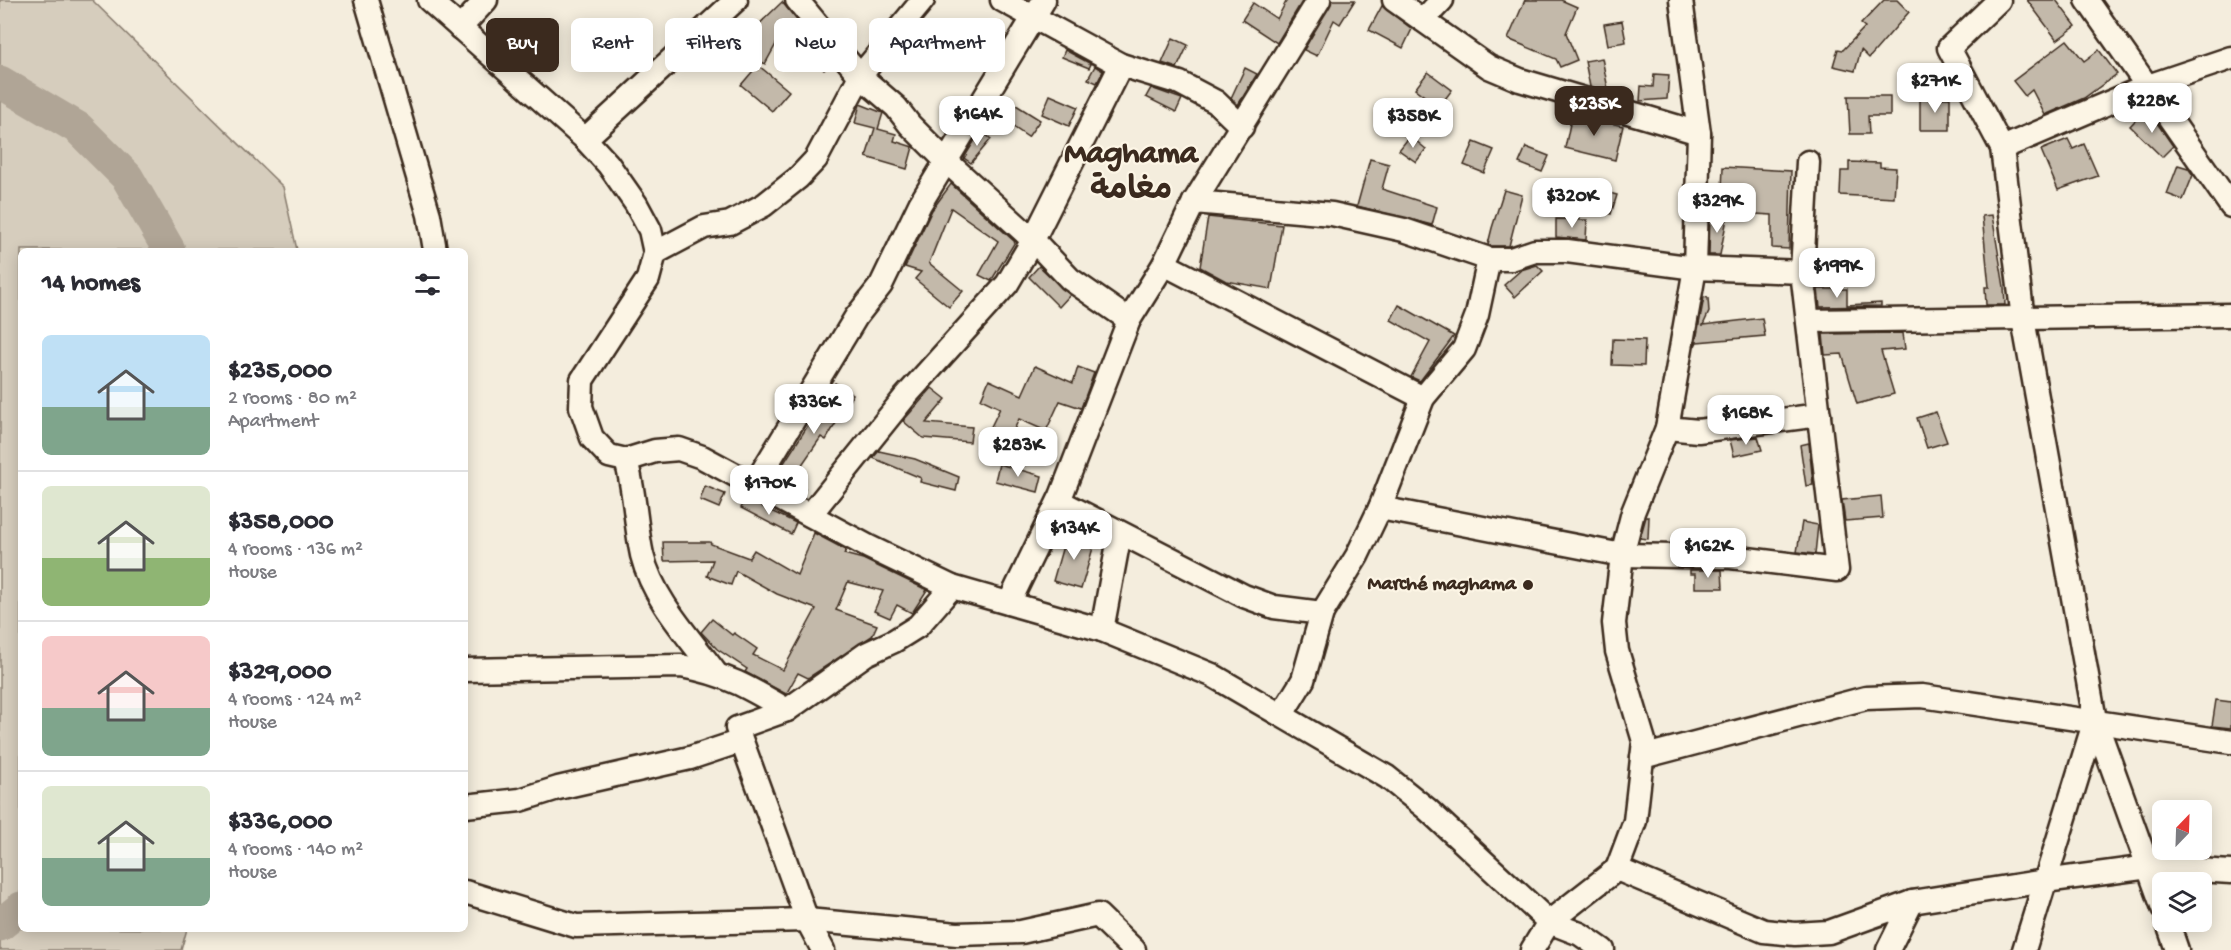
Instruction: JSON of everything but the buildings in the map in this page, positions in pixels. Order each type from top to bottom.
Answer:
[{"type":"street","points":[[366,0],[429,215],[435,248]]},
{"type":"street","points":[[429,0],[585,139],[608,164],[636,204],[650,231],[655,253],[648,279],[582,380],[581,407],[592,438],[609,456],[626,460],[655,451],[679,449],[702,457],[753,487],[952,587],[1102,630],[1212,675],[1387,777],[1427,809],[1549,922],[1580,934],[1603,950]]},
{"type":"street","points":[[460,28],[486,0]]},
{"type":"street","points":[[585,139],[736,0]]},
{"type":"street","points":[[797,0],[860,76],[896,107],[910,125],[945,160],[1033,240],[1070,279],[1129,320]]},
{"type":"street","points":[[655,253],[704,227],[730,223],[764,205],[798,178],[816,159],[860,76],[923,0]]},
{"type":"street","points":[[1002,0],[1039,8],[1121,65],[1179,83],[1216,102],[1242,127]]},
{"type":"street","points":[[1009,603],[1059,501],[1129,320],[1164,264],[1194,202],[1319,0]]},
{"type":"street","points":[[1394,0],[1489,66],[1520,80],[1699,133]]},
{"type":"street","points":[[1423,20],[1442,0]]},
{"type":"street","points":[[1532,950],[1549,922],[1617,869],[1635,821],[1644,741],[1617,651],[1614,623],[1622,555],[1633,512],[1667,428],[1695,268],[1699,133],[1681,0]]},
{"type":"street","points":[[1999,0],[1949,48],[2002,148],[2023,319],[2095,720],[2152,876]]},
{"type":"street","points":[[2087,0],[2231,206]]},
{"type":"street","points":[[753,487],[856,317],[881,285],[905,233],[945,160],[1039,8]]},
{"type":"street","points":[[2002,148],[2148,86],[2231,58]]},
{"type":"street","points":[[810,515],[905,397],[1007,284],[1033,240],[1121,65]]},
{"type":"street","points":[[1380,507],[1622,555],[1731,557],[1837,570],[1802,272],[1808,162]]},
{"type":"street","points":[[1194,202],[1332,214],[1404,230],[1489,259],[1511,259],[1536,251],[1567,251],[1695,268],[1802,272]]},
{"type":"street","points":[[1282,714],[1303,680],[1322,613],[1351,566],[1380,507],[1423,398],[1464,349],[1477,315],[1489,259]]},
{"type":"street","points":[[1164,264],[1423,398]]},
{"type":"street","points":[[1808,321],[2231,315]]},
{"type":"street","points":[[1667,428],[1698,431],[1819,416]]},
{"type":"street","points":[[626,460],[632,481],[642,557],[651,581],[670,613],[715,672]]},
{"type":"street","points":[[1059,501],[1244,596],[1274,607],[1322,613]]},
{"type":"street","points":[[1102,630],[1120,533]]},
{"type":"street","points":[[823,950],[807,920],[737,728],[787,710],[866,654],[894,641],[918,626],[952,587]]},
{"type":"street","points":[[468,670],[681,666],[715,672],[736,680],[787,710]]},
{"type":"street","points":[[1642,757],[1866,698],[1922,696],[2231,742]]},
{"type":"street","points":[[2024,950],[2095,720]]},
{"type":"street","points":[[468,806],[520,800],[558,788],[690,758],[741,741]]},
{"type":"street","points":[[1617,869],[1764,932],[1795,934],[1828,932],[1912,902],[2045,881],[2149,867],[2231,872]]},
{"type":"street","points":[[468,893],[576,926],[807,920],[957,934],[1021,932],[1098,915],[1134,950]]},
{"type":"street","points":[[1888,950],[1912,902]]},
{"type":"street","points":[[2171,932],[2177,950]]},
{"type":"shaded area","points":[[0,0],[92,0],[283,187],[297,248],[18,248],[18,932],[186,932],[181,950],[0,950]]},
{"type":"waterway","points":[[0,82],[78,128],[127,177],[168,248]]},
{"type":"waterway","points":[[0,925],[18,910]]},
{"type":"place","name":"Marché maghama","points":[[1528,585]]},
{"type":"district","name":"Maghama مغامة","points":[[1131,174]]}]
